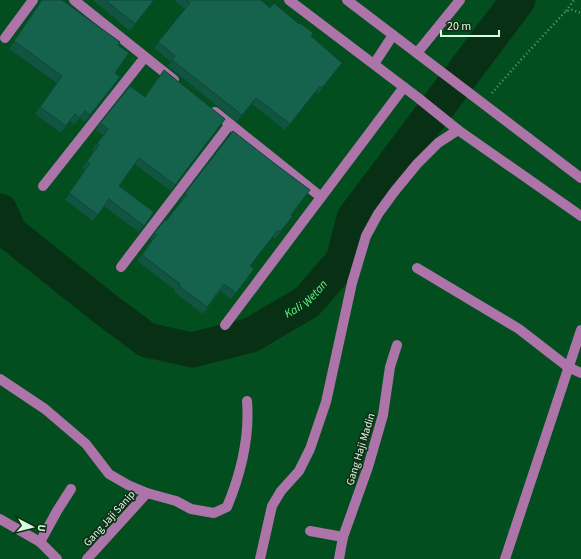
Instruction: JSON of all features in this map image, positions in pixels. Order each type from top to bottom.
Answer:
[{"type":"street","points":[[5,38],[33,0]]},
{"type":"street","points":[[74,0],[182,86]]},
{"type":"street","points":[[289,0],[458,130],[581,216]]},
{"type":"street","points":[[347,0],[581,178]]},
{"type":"street","points":[[418,53],[460,0]]},
{"type":"street","points":[[374,64],[393,35]]},
{"type":"street","points":[[43,186],[145,57]]},
{"type":"street","points":[[225,325],[404,87]]},
{"type":"street","points":[[206,105],[321,196]]},
{"type":"street","points":[[121,267],[230,124]]},
{"type":"street","points":[[260,559],[272,506],[281,491],[299,471],[310,449],[326,402],[352,283],[366,236],[378,214],[417,164],[438,143],[458,130]]},
{"type":"street","points":[[417,268],[519,329],[568,367],[581,372]]},
{"type":"street","points":[[505,559],[581,330]]},
{"type":"street","name":"Gang Haji Madin","points":[[339,559],[344,537],[368,467],[383,415],[390,367],[397,345]]},
{"type":"street","points":[[0,379],[45,409],[86,444],[109,474],[128,485],[148,493],[176,501],[191,509],[214,513],[227,507],[236,486],[244,456],[248,418],[247,401]]},
{"type":"street","points":[[40,542],[56,511],[71,489]]},
{"type":"street","name":"Gang Jaji Sanip","points":[[88,559],[148,493]]},
{"type":"street","points":[[1,522],[40,542],[57,559]]},
{"type":"street","points":[[310,531],[344,537]]},
{"type":"path","points":[[484,103],[518,63],[566,11],[574,0]]},
{"type":"path","points":[[566,11],[572,10],[581,13]]},
{"type":"building","points":[[42,0],[62,0],[120,42],[118,45],[129,53],[115,73],[120,77],[90,115],[85,111],[79,118],[75,114],[66,126],[40,107],[62,76],[14,41]]},
{"type":"building","points":[[105,0],[154,0],[135,24]]},
{"type":"building","points":[[186,0],[261,0],[270,8],[274,3],[299,24],[300,23],[313,33],[311,36],[342,63],[322,88],[320,86],[290,124],[256,98],[242,115],[172,60],[175,56],[158,42],[190,3]]},
{"type":"building","points":[[164,70],[225,119],[175,185],[139,158],[119,186],[154,212],[144,226],[109,199],[98,215],[69,193],[90,163],[87,161],[99,145],[97,144],[108,129],[100,123],[130,86],[145,97]]},
{"type":"building","points":[[233,131],[310,190],[291,215],[293,216],[280,232],[278,230],[250,266],[254,269],[236,293],[224,284],[207,307],[142,255],[156,235],[154,233],[165,220],[166,221],[187,194],[185,193]]},
{"type":"waterway","name":"Kali Wetan","points":[[0,211],[10,233],[104,308],[147,340],[192,350],[251,335],[307,302],[343,261],[354,218],[518,0]]}]
